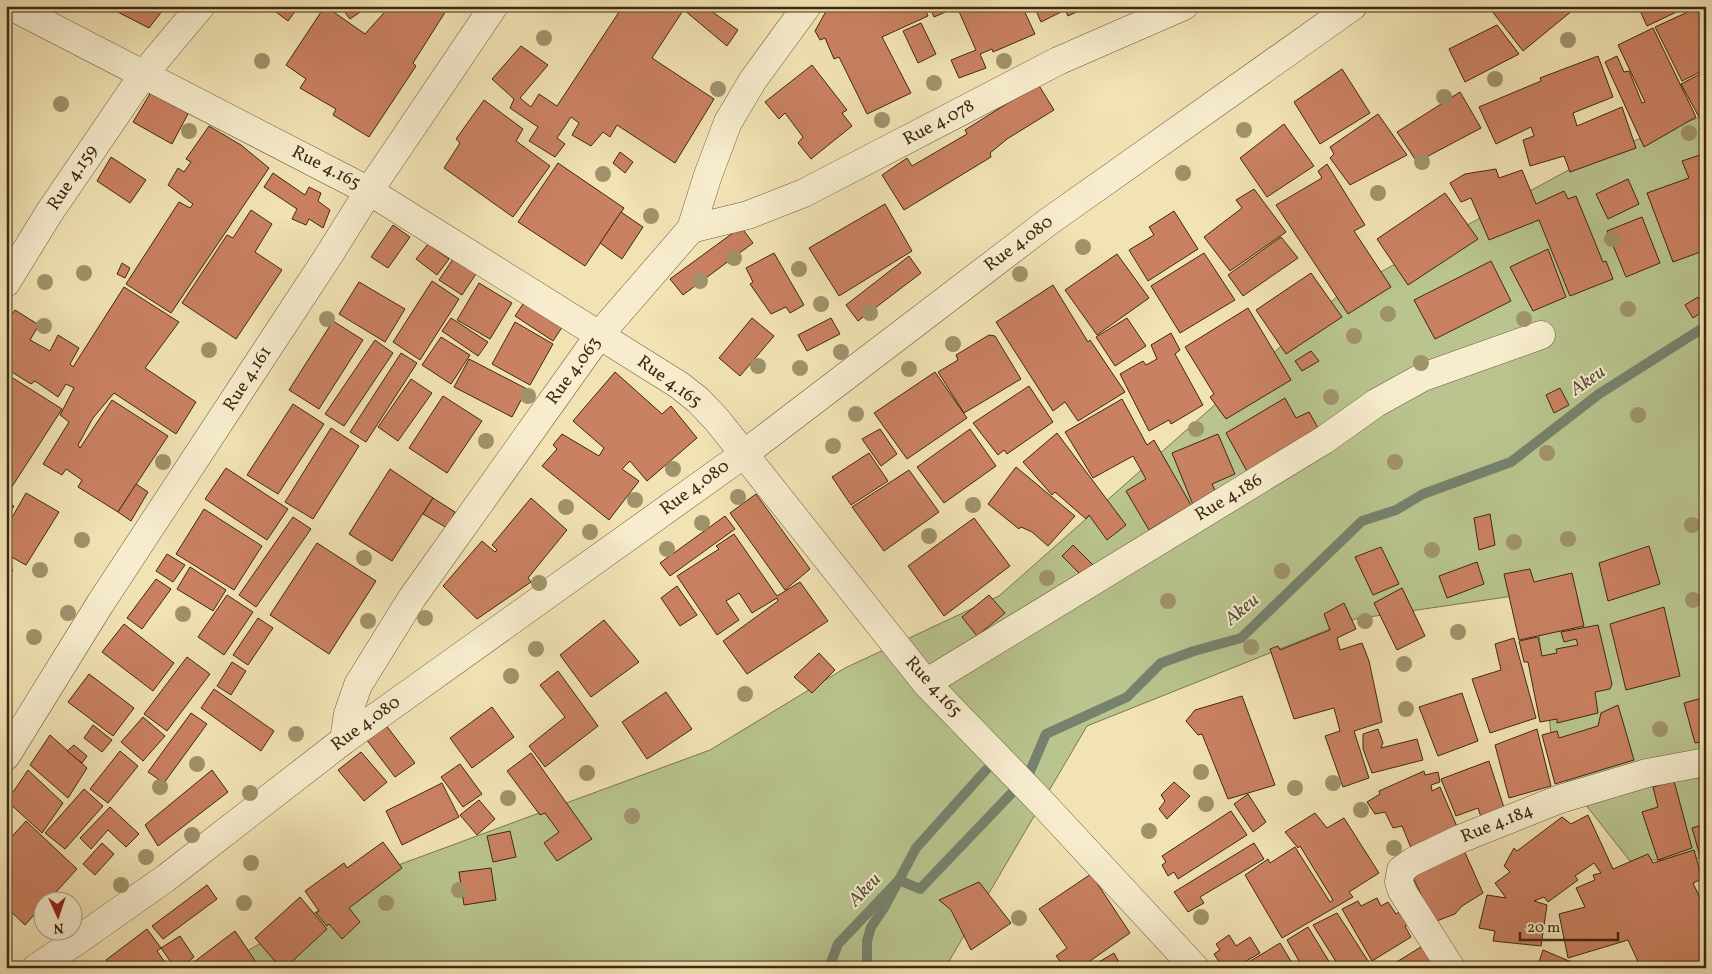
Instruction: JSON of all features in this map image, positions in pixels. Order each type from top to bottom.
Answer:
[{"type":"street","name":"Rue 4.165","points":[[11,6],[369,191],[600,334],[679,385],[698,400],[717,420],[926,683],[1044,805],[1195,968]]},
{"type":"street","name":"Rue 4.159","points":[[6,282],[49,213],[143,75],[201,6]]},
{"type":"street","name":"Rue 4.161","points":[[6,756],[100,604],[329,256],[369,191],[494,6]]},
{"type":"street","name":"Rue 4.063","points":[[344,740],[348,714],[358,685],[412,598],[600,334],[691,230],[708,175],[728,122],[753,80],[807,6]]},
{"type":"street","name":"Rue 4.078","points":[[691,230],[748,215],[804,193],[1058,61],[1184,6]]},
{"type":"street","name":"Rue 4.080","points":[[36,968],[166,878],[344,740],[744,454],[1048,222],[1353,6]]},
{"type":"street","name":"Rue 4.186","points":[[926,683],[1324,440],[1376,403],[1422,377],[1541,335]]},
{"type":"street","name":"Rue 4.184","points":[[1451,968],[1402,890],[1399,882],[1401,870],[1412,862],[1460,839],[1560,799],[1647,774],[1706,762]]},
{"type":"green space","points":[[1706,115],[1706,858],[1630,861],[1555,766],[1534,593],[1355,619],[1087,726],[945,968],[217,968],[401,864],[710,750],[845,668],[999,596],[1340,294],[1600,153]]},
{"type":"building","points":[[106,6],[166,6],[149,28]]},
{"type":"building","points":[[268,6],[299,6],[288,21]]},
{"type":"building","points":[[325,6],[365,34],[390,6],[449,6],[413,63],[416,66],[369,137],[333,115],[336,109],[300,88],[306,79],[286,65]]},
{"type":"building","points":[[340,6],[369,6],[350,19]]},
{"type":"building","points":[[623,6],[686,6],[652,58],[714,99],[675,163],[617,125],[610,137],[603,132],[591,146],[572,135],[579,123],[571,117],[557,138],[565,144],[555,157],[529,141],[538,127],[510,108],[514,99],[492,79],[521,46],[548,65],[520,98],[531,107],[539,94],[557,106]]},
{"type":"building","points":[[686,6],[704,6],[738,30],[727,46],[684,10]]},
{"type":"building","points":[[829,6],[924,6],[928,16],[882,37],[911,93],[867,114],[839,57],[834,59],[825,38],[820,40],[815,31]]},
{"type":"building","points":[[929,6],[1022,6],[1035,34],[993,52],[992,49],[980,54],[986,68],[959,78],[951,60],[976,50],[957,7],[934,17]]},
{"type":"building","points":[[1034,6],[1073,6],[1041,22]]},
{"type":"building","points":[[1073,6],[1089,6],[1068,16],[1065,10]]},
{"type":"building","points":[[1488,6],[1570,6],[1573,10],[1523,51]]},
{"type":"building","points":[[1638,6],[1689,6],[1647,26]]},
{"type":"building","points":[[1701,6],[1706,6],[1706,69],[1682,81],[1655,27]]},
{"type":"building","points":[[921,23],[936,54],[918,63],[903,31]]},
{"type":"building","points":[[1497,25],[1519,54],[1465,82],[1449,49]]},
{"type":"building","points":[[1653,28],[1696,117],[1644,147],[1605,62],[1617,56],[1624,72],[1629,71],[1642,103],[1645,102],[1618,45]]},
{"type":"building","points":[[1598,56],[1613,97],[1573,113],[1577,126],[1622,107],[1636,148],[1570,172],[1564,156],[1530,166],[1523,140],[1534,136],[1531,127],[1496,144],[1479,107],[1541,81],[1540,78]]},
{"type":"building","points":[[812,65],[847,110],[842,113],[852,126],[811,159],[798,143],[803,137],[785,113],[779,119],[765,102]]},
{"type":"building","points":[[1342,69],[1370,113],[1320,144],[1294,102]]},
{"type":"building","points":[[1706,71],[1706,113],[1699,117],[1681,84]]},
{"type":"building","points":[[1038,84],[1054,110],[1007,139],[990,153],[991,157],[904,210],[882,175],[907,158],[912,166],[967,134],[965,130]]},
{"type":"building","points":[[151,92],[190,110],[172,144],[133,122]]},
{"type":"building","points":[[1460,92],[1481,128],[1417,162],[1397,132]]},
{"type":"building","points":[[484,100],[523,129],[516,141],[550,166],[513,217],[444,168],[460,143],[456,139]]},
{"type":"building","points":[[1378,114],[1407,155],[1350,185],[1330,158],[1334,154],[1330,147]]},
{"type":"building","points":[[1284,124],[1314,166],[1267,197],[1240,158]]},
{"type":"building","points":[[209,126],[241,145],[269,168],[171,313],[126,284],[179,202],[190,208],[193,204],[168,185],[178,168],[184,172],[191,162],[186,159]]},
{"type":"building","points":[[620,152],[633,162],[625,173],[613,163]]},
{"type":"building","points":[[1706,153],[1706,250],[1673,262],[1647,193],[1689,178],[1682,161]]},
{"type":"building","points":[[111,157],[146,180],[130,203],[97,181]]},
{"type":"building","points":[[558,163],[624,208],[585,266],[518,222]]},
{"type":"building","points":[[1327,164],[1365,225],[1354,231],[1391,287],[1348,314],[1276,205],[1322,178],[1318,171]]},
{"type":"building","points":[[1496,169],[1499,178],[1522,170],[1536,204],[1564,191],[1568,199],[1576,196],[1603,262],[1606,261],[1613,279],[1570,296],[1539,220],[1489,240],[1471,198],[1461,202],[1450,183],[1465,174]]},
{"type":"building","points":[[273,173],[305,195],[309,187],[321,193],[318,201],[330,210],[323,228],[309,219],[306,225],[292,219],[297,209],[264,187]]},
{"type":"building","points":[[1628,179],[1639,204],[1608,219],[1596,194]]},
{"type":"building","points":[[1254,189],[1286,232],[1230,271],[1204,237],[1242,208],[1236,200]]},
{"type":"building","points":[[1445,193],[1478,239],[1408,285],[1377,239]]},
{"type":"building","points":[[885,204],[912,251],[839,296],[809,248]]},
{"type":"building","points":[[251,210],[272,224],[255,252],[282,270],[236,339],[182,303],[227,235],[233,238]]},
{"type":"building","points":[[1174,211],[1198,249],[1148,281],[1129,250],[1154,235],[1149,227]]},
{"type":"building","points":[[621,212],[643,227],[622,259],[600,243]]},
{"type":"building","points":[[1642,217],[1660,263],[1626,277],[1607,231]]},
{"type":"building","points":[[393,225],[410,237],[388,268],[371,257]]},
{"type":"building","points":[[741,227],[753,243],[683,295],[670,279]]},
{"type":"building","points":[[1281,237],[1298,258],[1243,296],[1228,275]]},
{"type":"building","points":[[428,244],[449,259],[437,275],[416,259]]},
{"type":"building","points":[[1548,249],[1566,297],[1533,311],[1510,267]]},
{"type":"building","points":[[774,253],[804,305],[790,313],[786,307],[771,314],[750,284],[753,282],[746,268]]},
{"type":"building","points":[[1204,253],[1235,300],[1180,333],[1151,286]]},
{"type":"building","points":[[1117,254],[1149,298],[1097,335],[1065,290]]},
{"type":"building","points":[[909,256],[921,273],[858,321],[846,305]]},
{"type":"building","points":[[453,259],[476,274],[462,295],[439,280]]},
{"type":"building","points":[[1491,261],[1511,301],[1435,339],[1414,300]]},
{"type":"building","points":[[122,263],[130,268],[125,278],[117,274]]},
{"type":"building","points":[[1311,273],[1342,317],[1286,354],[1256,310]]},
{"type":"building","points":[[432,281],[459,299],[420,360],[393,342]]},
{"type":"building","points":[[359,282],[405,309],[385,342],[339,314]]},
{"type":"building","points":[[479,283],[512,303],[490,339],[457,320]]},
{"type":"building","points":[[1053,285],[1088,342],[1090,340],[1125,392],[1078,421],[1065,402],[1053,411],[996,322]]},
{"type":"building","points":[[124,287],[179,322],[145,368],[196,402],[176,434],[114,393],[93,418],[78,445],[80,448],[112,400],[168,436],[118,512],[78,487],[82,480],[66,469],[62,475],[43,464],[69,422],[60,415],[74,388],[66,384],[58,397],[35,381],[31,384],[7,369],[6,371],[6,323],[15,310],[39,325],[30,340],[50,351],[58,335],[79,348],[70,364],[73,367]]},
{"type":"building","points":[[1698,297],[1706,309],[1693,318],[1685,305]]},
{"type":"building","points":[[525,301],[563,326],[553,341],[515,316]]},
{"type":"building","points":[[1248,308],[1291,380],[1226,419],[1210,397],[1214,394],[1185,347]]},
{"type":"building","points":[[451,318],[488,342],[478,356],[442,331]]},
{"type":"building","points":[[752,318],[774,336],[740,376],[719,358]]},
{"type":"building","points":[[831,318],[840,334],[807,351],[798,335]]},
{"type":"building","points":[[1127,318],[1146,346],[1115,366],[1096,337]]},
{"type":"building","points":[[333,321],[363,340],[319,409],[289,390]]},
{"type":"building","points":[[515,322],[553,344],[530,385],[492,364]]},
{"type":"building","points":[[1171,333],[1180,350],[1175,354],[1203,405],[1171,424],[1169,420],[1149,431],[1120,374],[1143,361],[1146,365],[1157,359],[1151,345]]},
{"type":"building","points":[[989,335],[995,336],[1021,379],[964,413],[938,372],[958,360],[956,355]]},
{"type":"building","points":[[441,337],[470,355],[451,384],[422,365]]},
{"type":"building","points":[[375,340],[393,353],[344,426],[325,414]]},
{"type":"building","points":[[1311,351],[1319,361],[1302,371],[1295,361]]},
{"type":"building","points":[[401,353],[417,363],[366,442],[350,432]]},
{"type":"building","points":[[469,359],[527,389],[512,417],[454,387]]},
{"type":"building","points":[[615,372],[662,414],[671,406],[697,438],[647,481],[630,461],[622,469],[639,481],[609,520],[542,466],[557,449],[553,445],[562,434],[599,456],[604,448],[573,421]]},
{"type":"building","points":[[935,372],[967,418],[907,459],[874,413]]},
{"type":"building","points":[[8,375],[62,409],[6,496],[6,377]]},
{"type":"building","points":[[411,379],[432,393],[398,441],[378,427]]},
{"type":"building","points":[[1029,386],[1053,422],[1007,454],[1004,450],[998,455],[973,423]]},
{"type":"building","points":[[1560,388],[1569,405],[1554,413],[1546,395]]},
{"type":"building","points":[[443,396],[482,421],[447,473],[409,448]]},
{"type":"building","points":[[1285,398],[1296,418],[1309,412],[1321,433],[1249,475],[1226,433]]},
{"type":"building","points":[[1122,399],[1147,445],[1154,440],[1191,505],[1149,530],[1126,491],[1146,479],[1133,456],[1093,478],[1065,432]]},
{"type":"building","points":[[293,404],[324,424],[278,494],[247,475]]},
{"type":"building","points":[[331,428],[359,446],[313,519],[285,502]]},
{"type":"building","points":[[880,429],[897,454],[881,466],[862,439]]},
{"type":"building","points":[[970,429],[996,466],[944,503],[917,467]]},
{"type":"building","points":[[1057,433],[1126,525],[1107,540],[1089,515],[1086,519],[1055,492],[1052,495],[1023,462]]},
{"type":"building","points":[[1218,434],[1235,474],[1212,484],[1217,495],[1193,505],[1172,453]]},
{"type":"building","points":[[869,453],[888,481],[851,505],[832,477]]},
{"type":"building","points":[[1016,467],[1075,516],[1048,546],[1032,532],[1021,527],[1019,529],[988,504]]},
{"type":"building","points":[[226,468],[288,509],[267,540],[205,499]]},
{"type":"building","points":[[390,469],[433,498],[392,561],[349,534]]},
{"type":"building","points":[[909,470],[939,512],[884,551],[852,507]]},
{"type":"building","points":[[136,484],[148,492],[131,521],[118,512]]},
{"type":"building","points":[[26,493],[59,512],[26,565],[6,554],[6,502],[14,506],[7,518],[10,521]]},
{"type":"building","points":[[756,494],[810,569],[785,590],[730,513]]},
{"type":"building","points":[[433,498],[455,512],[447,528],[423,514]]},
{"type":"building","points":[[531,498],[567,530],[528,578],[531,582],[477,619],[443,586],[482,541],[495,552],[497,550],[492,545]]},
{"type":"building","points":[[204,509],[262,546],[234,590],[176,554]]},
{"type":"building","points":[[1490,514],[1495,545],[1479,550],[1474,518]]},
{"type":"building","points":[[725,516],[735,529],[670,576],[660,563]]},
{"type":"building","points":[[293,517],[311,529],[256,607],[239,595]]},
{"type":"building","points":[[974,518],[1010,566],[944,616],[908,566]]},
{"type":"building","points":[[734,534],[777,596],[800,582],[828,621],[747,674],[723,641],[778,601],[777,598],[752,613],[739,593],[726,601],[739,620],[717,635],[677,576],[719,549],[716,546]]},
{"type":"building","points":[[317,543],[376,581],[329,654],[270,615]]},
{"type":"building","points":[[1073,545],[1093,565],[1083,577],[1062,556]]},
{"type":"building","points":[[1649,546],[1660,584],[1608,601],[1599,563]]},
{"type":"building","points":[[1381,547],[1399,584],[1373,595],[1355,557]]},
{"type":"building","points":[[167,554],[185,565],[173,582],[156,571]]},
{"type":"building","points":[[1477,562],[1484,584],[1447,598],[1439,576]]},
{"type":"building","points":[[6,566],[13,570],[6,581]]},
{"type":"building","points":[[190,567],[226,590],[213,611],[177,589]]},
{"type":"building","points":[[1530,569],[1534,582],[1572,573],[1584,626],[1519,640],[1504,574]]},
{"type":"building","points":[[156,579],[171,589],[142,629],[127,618]]},
{"type":"building","points":[[677,586],[697,615],[680,626],[661,598]]},
{"type":"building","points":[[1402,588],[1425,636],[1397,650],[1374,603]]},
{"type":"building","points":[[227,595],[253,612],[224,655],[198,637]]},
{"type":"building","points":[[989,595],[1005,613],[977,636],[962,617]]},
{"type":"building","points":[[1344,603],[1356,629],[1337,638],[1340,650],[1362,643],[1369,661],[1382,722],[1354,731],[1369,778],[1343,787],[1325,736],[1340,731],[1334,708],[1294,719],[1270,649],[1278,646],[1280,650],[1330,630],[1324,614]]},
{"type":"building","points":[[1664,607],[1680,676],[1626,690],[1610,624]]},
{"type":"building","points":[[258,618],[273,628],[248,665],[233,655]]},
{"type":"building","points":[[604,620],[639,662],[591,697],[560,655]]},
{"type":"building","points":[[124,624],[174,663],[153,691],[102,652]]},
{"type":"building","points":[[1598,625],[1612,684],[1610,689],[1595,692],[1598,713],[1557,723],[1557,719],[1540,722],[1528,662],[1524,662],[1519,641],[1538,637],[1542,656],[1557,653],[1556,649],[1578,645],[1576,639],[1564,642],[1561,632]]},
{"type":"building","points":[[1514,638],[1536,718],[1490,733],[1472,679],[1501,670],[1495,644]]},
{"type":"building","points":[[819,653],[835,670],[812,693],[794,677]]},
{"type":"building","points":[[187,657],[210,674],[167,731],[144,714]]},
{"type":"building","points":[[232,662],[246,671],[231,695],[217,686]]},
{"type":"building","points":[[558,671],[598,726],[545,767],[529,746],[565,717],[540,685]]},
{"type":"building","points":[[89,674],[134,708],[113,736],[68,702]]},
{"type":"building","points":[[214,689],[274,731],[261,751],[201,708]]},
{"type":"building","points":[[666,692],[692,729],[647,759],[622,722]]},
{"type":"building","points":[[1462,693],[1478,741],[1438,756],[1419,707]]},
{"type":"building","points":[[1242,696],[1275,785],[1228,799],[1202,734],[1198,735],[1186,721],[1195,710]]},
{"type":"building","points":[[1706,697],[1706,741],[1695,743],[1684,703]]},
{"type":"building","points":[[1618,705],[1634,760],[1555,784],[1542,735],[1557,731],[1559,738],[1598,726],[1601,713]]},
{"type":"building","points":[[492,707],[514,737],[472,768],[450,738]]},
{"type":"building","points":[[191,713],[207,724],[164,783],[148,772]]},
{"type":"building","points":[[143,717],[165,736],[143,761],[121,742]]},
{"type":"building","points":[[385,724],[415,763],[395,777],[366,739]]},
{"type":"building","points":[[93,725],[112,740],[102,752],[84,738]]},
{"type":"building","points":[[1378,729],[1383,743],[1381,748],[1417,739],[1423,760],[1372,773],[1363,749],[1363,734]]},
{"type":"building","points":[[1537,729],[1551,786],[1509,798],[1495,745]]},
{"type":"building","points":[[50,735],[87,768],[68,798],[30,765]]},
{"type":"building","points":[[74,745],[87,756],[82,763],[67,751]]},
{"type":"building","points":[[120,751],[138,766],[108,803],[90,789]]},
{"type":"building","points":[[361,752],[387,782],[364,801],[338,770]]},
{"type":"building","points":[[531,753],[592,839],[557,861],[544,843],[559,832],[545,813],[540,815],[507,771]]},
{"type":"building","points":[[1489,761],[1506,814],[1483,823],[1478,808],[1456,816],[1441,779]]},
{"type":"building","points":[[460,764],[482,794],[463,807],[441,777]]},
{"type":"building","points":[[28,770],[63,803],[42,833],[7,801]]},
{"type":"building","points":[[212,770],[228,792],[158,846],[145,825]]},
{"type":"building","points":[[1424,771],[1425,775],[1438,772],[1440,782],[1431,785],[1432,791],[1440,787],[1461,836],[1414,855],[1402,826],[1393,828],[1385,812],[1375,814],[1367,802],[1380,794],[1379,791]]},
{"type":"building","points":[[1674,781],[1692,848],[1658,860],[1642,812],[1658,807],[1653,787]]},
{"type":"building","points":[[1174,782],[1190,796],[1167,819],[1159,809],[1165,801],[1161,795]]},
{"type":"building","points":[[442,783],[459,817],[402,845],[386,811]]},
{"type":"building","points":[[84,789],[103,806],[65,849],[45,833]]},
{"type":"building","points":[[1248,794],[1266,822],[1253,832],[1234,804]]},
{"type":"building","points":[[479,800],[495,819],[477,835],[460,815]]},
{"type":"building","points":[[110,807],[139,834],[126,847],[108,830],[91,849],[80,838]]},
{"type":"building","points":[[1231,811],[1247,835],[1178,879],[1174,872],[1168,876],[1162,865],[1166,862],[1162,856]]},
{"type":"building","points":[[1315,813],[1327,828],[1344,818],[1379,873],[1349,892],[1353,897],[1282,938],[1245,875],[1268,859],[1270,863],[1295,847],[1330,902],[1333,900],[1300,846],[1298,848],[1285,832]]},
{"type":"building","points":[[1588,815],[1613,869],[1648,854],[1653,863],[1694,850],[1702,879],[1693,883],[1706,911],[1706,968],[1641,968],[1628,940],[1568,958],[1559,914],[1585,907],[1576,888],[1595,880],[1593,875],[1601,873],[1594,863],[1575,876],[1578,880],[1548,902],[1544,897],[1534,901],[1547,905],[1541,946],[1493,941],[1495,931],[1479,928],[1487,895],[1506,898],[1495,883],[1510,872],[1504,866],[1514,848],[1517,851],[1562,817],[1571,824]]},
{"type":"building","points":[[26,821],[77,869],[56,892],[32,892],[32,917],[25,925],[6,907],[6,843]]},
{"type":"building","points":[[1706,824],[1706,877],[1692,828]]},
{"type":"building","points":[[510,831],[516,857],[493,862],[487,836]]},
{"type":"building","points":[[383,842],[402,868],[349,908],[360,922],[342,939],[316,913],[319,911],[305,891],[344,863],[347,868]]},
{"type":"building","points":[[102,843],[114,854],[95,875],[83,864]]},
{"type":"building","points":[[1254,843],[1264,859],[1200,897],[1204,903],[1188,912],[1174,892]]},
{"type":"building","points":[[1462,846],[1483,893],[1462,906],[1455,914],[1434,922],[1409,869]]},
{"type":"building","points":[[491,868],[496,900],[464,905],[459,872]]},
{"type":"building","points":[[1091,874],[1130,933],[1080,968],[1065,968],[1056,956],[1067,948],[1039,909]]},
{"type":"building","points":[[979,882],[1011,923],[971,950],[951,910],[939,900]]},
{"type":"building","points":[[207,885],[217,899],[163,939],[152,926]]},
{"type":"building","points":[[300,897],[327,929],[285,968],[281,968],[255,938]]},
{"type":"building","points":[[1377,898],[1381,906],[1388,902],[1396,914],[1401,911],[1409,923],[1405,926],[1411,937],[1372,961],[1342,909],[1358,901],[1361,906]]},
{"type":"building","points":[[1337,913],[1372,967],[1340,968],[1313,925]]},
{"type":"building","points":[[1308,927],[1333,968],[1303,968],[1287,940]]},
{"type":"building","points":[[147,929],[161,948],[157,951],[169,968],[111,968],[106,960]]},
{"type":"building","points":[[235,931],[260,968],[186,968]]},
{"type":"building","points":[[1229,935],[1236,946],[1250,937],[1260,953],[1235,968],[1223,968],[1214,954],[1220,950],[1216,944]]},
{"type":"building","points":[[180,936],[194,957],[180,968],[175,968],[161,948]]},
{"type":"building","points":[[1280,943],[1295,968],[1239,968]]},
{"type":"building","points":[[1424,945],[1437,968],[1387,968]]},
{"type":"building","points":[[1543,950],[1576,964],[1603,966],[1602,968],[1537,968]]},
{"type":"building","points":[[1114,953],[1122,968],[1089,968]]},
{"type":"waterway","name":"Akeu","points":[[829,968],[838,944],[899,880],[920,889],[1028,776],[1046,734],[1127,697],[1161,663],[1194,651],[1241,638],[1362,521],[1396,510],[1423,494],[1511,462],[1599,394],[1706,326]]},
{"type":"waterway","points":[[869,968],[867,964],[867,941],[871,927],[884,908],[916,848],[986,770]]}]
